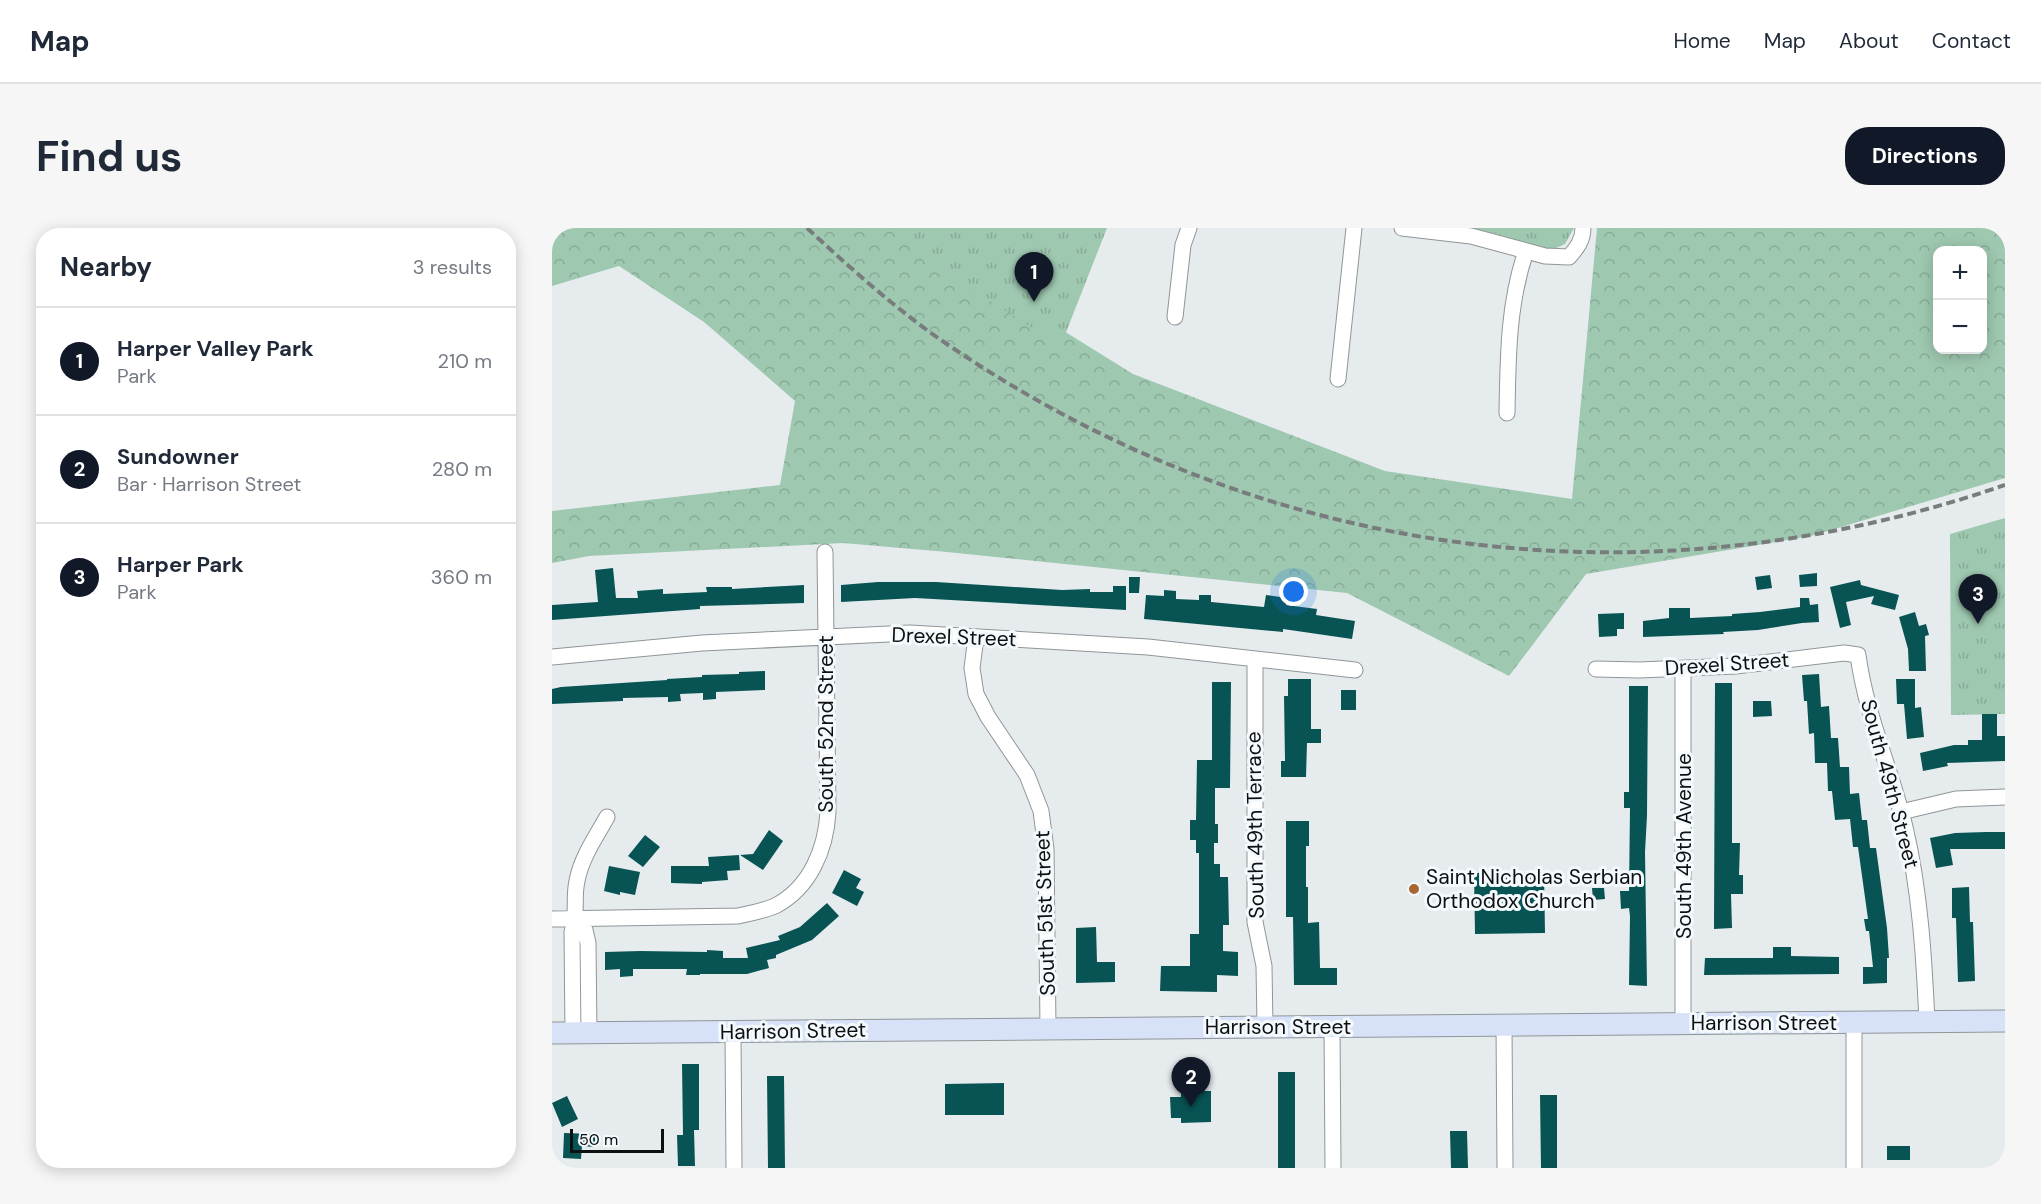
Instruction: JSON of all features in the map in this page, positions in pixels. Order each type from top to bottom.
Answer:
[{"type":"main road","name":"Harrison Street","points":[[572,1033],[2005,1021]]},
{"type":"street","points":[[1174,317],[1183,245],[1190,228]]},
{"type":"street","points":[[1338,379],[1354,228]]},
{"type":"street","points":[[1402,228],[1471,236],[1554,258],[1569,257],[1578,247],[1583,228]]},
{"type":"street","points":[[1507,413],[1511,306],[1526,251]]},
{"type":"street","name":"South 52nd Street","points":[[552,919],[738,916],[776,905],[798,888],[811,872],[818,858],[827,825],[825,552]]},
{"type":"street","name":"Drexel Street","points":[[552,657],[702,643],[910,633],[1148,647],[1355,669]]},
{"type":"street","name":"South 51st Street","points":[[976,637],[972,668],[976,694],[988,717],[1027,776],[1041,811],[1046,849],[1048,1029]]},
{"type":"street","name":"Drexel Street","points":[[1596,669],[1683,669],[1736,666],[1844,653],[1858,655]]},
{"type":"street","name":"South 49th Street","points":[[1858,655],[1871,721],[1901,812],[1915,877],[1921,918],[1927,1022]]},
{"type":"street","name":"South 49th Terrace","points":[[1255,659],[1255,922],[1264,966],[1265,1027]]},
{"type":"street","name":"South 49th Avenue","points":[[1683,669],[1683,1024]]},
{"type":"street","points":[[1901,812],[1956,799],[2005,797]]},
{"type":"street","points":[[572,1033],[588,943],[585,930],[576,919],[576,882],[581,865],[607,817]]},
{"type":"street","points":[[1854,1023],[1854,1168]]},
{"type":"street","points":[[1504,1025],[1505,1168]]},
{"type":"street","points":[[1332,1026],[1333,1168]]},
{"type":"street","points":[[733,1032],[734,1168]]},
{"type":"green space","points":[[552,228],[898,228],[1133,374],[1385,471],[1572,499],[1597,228],[2005,228],[2005,478],[1811,536],[1586,574],[1509,676],[1347,593],[843,543],[589,556],[552,563],[552,511],[780,485],[795,401],[704,322],[619,266],[552,286]]},
{"type":"green space","points":[[893,228],[1107,228],[1061,345],[974,290]]},
{"type":"green space","points":[[1465,228],[1574,228],[1565,244],[1552,250],[1543,250],[1497,234]]},
{"type":"green space","points":[[2005,518],[2005,714],[1951,715],[1950,534]]},
{"type":"building","points":[[613,568],[616,598],[638,598],[637,591],[663,589],[663,594],[707,592],[706,587],[732,587],[732,589],[804,585],[804,603],[700,606],[700,609],[552,620],[552,605],[598,602],[595,570]]},
{"type":"building","points":[[1817,573],[1817,586],[1800,587],[1799,575]]},
{"type":"building","points":[[1770,575],[1772,588],[1757,590],[1755,577]]},
{"type":"building","points":[[1129,577],[1140,577],[1139,593],[1129,593]]},
{"type":"building","points":[[1860,580],[1861,585],[1899,595],[1895,610],[1871,604],[1874,596],[1846,602],[1851,625],[1840,628],[1830,587]]},
{"type":"building","points":[[878,582],[936,582],[1062,590],[1090,589],[1090,592],[1113,592],[1113,586],[1126,586],[1126,610],[915,598],[841,602],[841,585]]},
{"type":"building","points":[[1164,590],[1176,591],[1176,599],[1199,600],[1199,595],[1211,595],[1211,602],[1264,607],[1266,595],[1287,598],[1286,605],[1317,609],[1316,615],[1355,621],[1352,639],[1283,629],[1283,632],[1144,619],[1146,595],[1164,596]]},
{"type":"building","points":[[1800,598],[1809,598],[1810,605],[1818,604],[1819,622],[1723,632],[1724,634],[1643,637],[1643,621],[1669,618],[1669,608],[1690,608],[1690,618],[1732,616],[1732,614],[1800,607]]},
{"type":"building","points":[[1915,612],[1919,626],[1926,624],[1929,635],[1925,636],[1926,671],[1909,671],[1908,649],[1899,617]]},
{"type":"building","points":[[1624,613],[1624,629],[1617,629],[1617,636],[1599,637],[1598,614]]},
{"type":"building","points":[[765,671],[765,690],[716,692],[716,699],[703,700],[703,693],[680,694],[681,701],[668,702],[668,697],[552,704],[552,689],[561,687]]},
{"type":"building","points":[[1819,674],[1821,707],[1829,706],[1831,738],[1838,738],[1840,767],[1849,767],[1850,794],[1859,793],[1862,820],[1867,820],[1870,848],[1876,848],[1887,928],[1889,958],[1887,958],[1887,983],[1863,984],[1863,967],[1873,967],[1869,931],[1866,931],[1864,919],[1868,919],[1858,847],[1853,847],[1850,819],[1835,820],[1832,791],[1828,791],[1827,763],[1815,763],[1814,733],[1809,734],[1807,701],[1804,701],[1802,675]]},
{"type":"building","points":[[1288,679],[1311,679],[1311,729],[1321,729],[1321,743],[1307,743],[1306,777],[1281,777],[1281,761],[1285,761],[1284,696],[1288,696]]},
{"type":"building","points":[[1896,679],[1915,679],[1915,708],[1921,707],[1924,737],[1907,739],[1904,704],[1897,704]]},
{"type":"building","points":[[1212,682],[1231,682],[1230,788],[1215,788],[1215,824],[1218,824],[1218,843],[1214,843],[1214,864],[1220,864],[1220,877],[1228,877],[1229,925],[1223,925],[1223,951],[1238,952],[1238,976],[1217,975],[1217,992],[1160,991],[1161,966],[1190,966],[1190,934],[1199,934],[1199,853],[1196,853],[1196,840],[1190,840],[1190,820],[1196,820],[1197,760],[1212,760]]},
{"type":"building","points":[[1715,683],[1732,683],[1732,843],[1740,843],[1739,875],[1743,875],[1743,894],[1731,894],[1732,928],[1714,929]]},
{"type":"building","points":[[1629,686],[1648,686],[1645,852],[1647,986],[1629,985],[1630,916],[1629,908],[1621,909],[1620,891],[1629,891],[1630,808],[1624,808],[1624,792],[1629,792]]},
{"type":"building","points":[[1341,690],[1356,690],[1356,710],[1341,710]]},
{"type":"building","points":[[1753,701],[1771,701],[1772,716],[1753,717]]},
{"type":"building","points":[[1982,714],[1997,714],[1997,736],[2005,736],[2005,761],[1947,763],[1948,766],[1923,771],[1920,753],[1954,745],[1968,745],[1968,740],[1982,740]]},
{"type":"building","points":[[1286,821],[1309,821],[1309,846],[1306,846],[1308,923],[1319,922],[1320,968],[1337,968],[1337,985],[1294,985],[1293,917],[1286,917]]},
{"type":"building","points":[[769,830],[783,841],[763,870],[740,855],[753,854]]},
{"type":"building","points":[[2005,832],[2005,849],[1950,849],[1953,865],[1936,868],[1930,838],[1955,833]]},
{"type":"building","points":[[645,835],[660,847],[643,867],[628,856]]},
{"type":"building","points":[[739,855],[740,870],[727,871],[728,880],[702,882],[702,884],[671,883],[671,866],[709,866],[708,857]]},
{"type":"building","points":[[609,866],[640,872],[635,895],[620,892],[620,895],[604,891]]},
{"type":"building","points":[[844,870],[861,879],[856,888],[864,892],[857,906],[832,893]]},
{"type":"building","points":[[1544,872],[1545,933],[1475,934],[1474,873]]},
{"type":"building","points":[[1969,887],[1975,981],[1958,982],[1956,918],[1952,918],[1952,888]]},
{"type":"building","points":[[1592,888],[1604,888],[1605,899],[1593,900]]},
{"type":"building","points":[[827,903],[839,916],[812,940],[776,955],[776,958],[767,960],[769,968],[747,974],[700,975],[686,975],[687,969],[633,969],[633,976],[620,977],[620,969],[605,970],[605,952],[707,952],[707,950],[723,951],[723,958],[748,958],[746,948],[780,940],[778,936],[800,927]]},
{"type":"building","points":[[1096,927],[1097,962],[1115,962],[1115,982],[1076,983],[1076,928]]},
{"type":"building","points":[[1773,947],[1791,947],[1791,956],[1839,957],[1839,974],[1704,975],[1705,958],[1773,958]]},
{"type":"building","points":[[682,1064],[699,1064],[699,1130],[694,1130],[695,1166],[678,1166],[677,1135],[683,1135]]},
{"type":"building","points":[[1278,1072],[1295,1072],[1295,1168],[1278,1168]]},
{"type":"building","points":[[767,1076],[784,1076],[785,1168],[768,1168]]},
{"type":"building","points":[[1004,1083],[1004,1115],[945,1115],[945,1084]]},
{"type":"building","points":[[1181,1091],[1211,1091],[1211,1122],[1181,1123],[1181,1118],[1171,1118],[1170,1097],[1181,1097]]},
{"type":"building","points":[[1540,1095],[1557,1095],[1557,1168],[1541,1168]]},
{"type":"building","points":[[567,1096],[578,1119],[562,1127],[552,1103]]},
{"type":"building","points":[[1450,1131],[1467,1131],[1468,1168],[1451,1168]]},
{"type":"building","points":[[564,1133],[595,1134],[595,1147],[582,1146],[581,1159],[563,1158]]},
{"type":"building","points":[[1887,1146],[1910,1146],[1910,1160],[1887,1160]]},
{"type":"railway","points":[[807,228],[931,333],[1054,409],[1182,470],[1314,513],[1449,541],[1587,552],[1726,546],[1866,524],[2005,485]]},
{"type":"place","name":"Harper Valley Park","points":[[1034,302]]},
{"type":"place","name":"Harper Park","points":[[1978,624]]},
{"type":"place","name":"Saint Nicholas Serbian Orthodox Church","points":[[1414,889]]},
{"type":"place","name":"Sundowner","points":[[1191,1107]]}]
